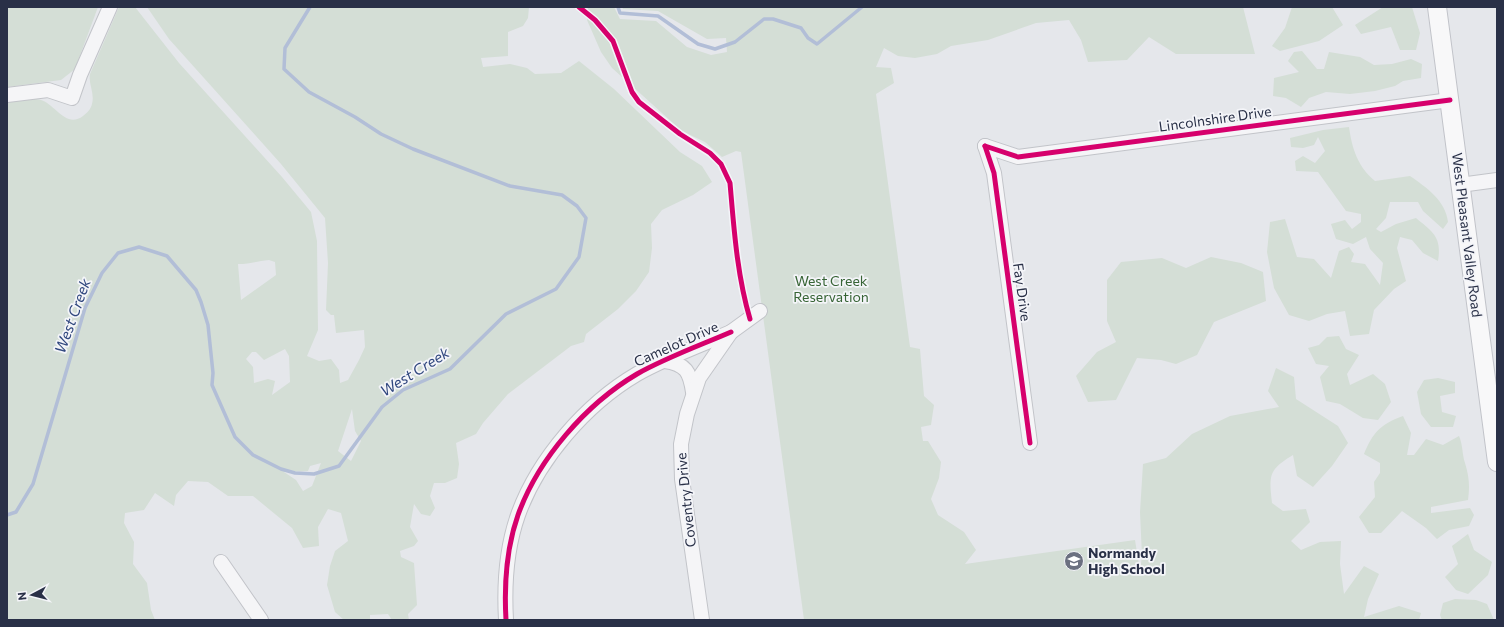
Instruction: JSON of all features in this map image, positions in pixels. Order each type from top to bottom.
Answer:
[{"type":"main road","name":"West Pleasant Valley Road","points":[[1437,7],[1497,462]]},
{"type":"street","points":[[7,95],[48,90],[72,98],[80,75],[110,7]]},
{"type":"street","name":"Lincolnshire Drive","points":[[985,146],[1018,157],[1450,100]]},
{"type":"street","name":"Fay Drive","points":[[985,146],[994,173],[1030,443]]},
{"type":"street","points":[[1460,185],[1497,180]]},
{"type":"street","name":"Coventry Drive","points":[[702,620],[682,479],[681,444],[693,392],[702,372],[731,332],[760,312]]},
{"type":"street","name":"Camelot Drive","points":[[506,620],[506,574],[509,553],[518,516],[530,488],[557,446],[582,415],[615,388],[638,373],[731,332]]},
{"type":"street","name":"Camelot Drive","points":[[665,361],[676,363],[686,370],[689,374],[693,392]]},
{"type":"street","points":[[221,562],[261,620]]},
{"type":"green space","points":[[7,7],[98,7],[75,69],[61,80],[7,87]]},
{"type":"green space","points":[[119,7],[135,7],[179,63],[282,177],[311,212],[317,241],[318,330],[307,356],[319,361],[331,359],[339,370],[340,383],[348,380],[365,347],[364,330],[336,333],[334,315],[331,315],[326,310],[328,263],[325,218],[281,164],[169,39],[147,7],[529,7],[528,18],[523,26],[508,32],[508,56],[481,58],[483,67],[510,64],[527,68],[535,74],[561,73],[579,61],[614,89],[680,152],[702,166],[712,182],[693,195],[662,210],[651,224],[652,248],[649,272],[636,291],[618,309],[586,334],[584,342],[571,346],[508,394],[483,423],[476,434],[456,443],[459,464],[457,478],[445,483],[434,483],[430,496],[435,508],[430,516],[421,514],[414,504],[410,527],[418,541],[414,546],[400,551],[401,557],[414,563],[417,605],[408,614],[409,620],[392,620],[388,614],[370,615],[370,620],[344,620],[335,612],[327,585],[330,566],[335,551],[348,541],[341,513],[328,509],[318,527],[319,546],[303,548],[292,528],[253,496],[228,496],[208,482],[188,481],[176,495],[174,506],[155,493],[144,510],[125,513],[124,523],[134,542],[133,564],[147,583],[151,610],[155,620],[7,620],[7,103],[20,100],[37,99],[46,102],[66,118],[71,120],[77,119],[86,114],[90,109],[93,100],[90,74]],"holes":[[[269,260],[275,262],[276,275],[241,300],[238,264]],[[285,349],[289,356],[290,382],[272,395],[275,381],[268,379],[254,383],[253,367],[246,359],[252,352],[256,352],[264,360]],[[352,409],[355,431],[361,441],[351,461],[338,451]],[[321,463],[312,486],[303,491],[296,480],[284,472],[308,471],[310,466]]]},
{"type":"green space","name":"West Creek Reservation","points":[[588,7],[614,7],[620,19],[656,21],[687,47],[711,55],[727,52],[726,38],[707,39],[658,11],[623,9],[622,7],[1243,7],[1255,54],[1176,54],[1149,37],[1127,60],[1088,62],[1081,40],[1069,20],[1036,23],[988,40],[951,46],[937,54],[915,58],[898,56],[884,48],[876,67],[891,68],[894,83],[876,94],[910,347],[920,349],[924,396],[934,405],[931,425],[921,427],[923,441],[928,441],[941,462],[939,478],[931,499],[938,515],[964,532],[976,550],[965,564],[1135,540],[1140,571],[1142,556],[1140,512],[1143,464],[1166,458],[1192,434],[1230,416],[1279,407],[1268,391],[1276,368],[1294,377],[1296,399],[1338,426],[1348,443],[1332,466],[1313,487],[1297,476],[1293,455],[1279,465],[1272,474],[1270,486],[1272,503],[1283,511],[1306,509],[1310,522],[1291,541],[1301,550],[1320,542],[1341,541],[1340,564],[1344,594],[1364,566],[1379,574],[1368,599],[1364,617],[1399,606],[1421,613],[1419,620],[804,620],[741,152],[736,151],[722,157],[705,142],[682,131],[612,68],[601,52],[587,20]]},
{"type":"green space","points":[[1292,7],[1332,7],[1343,25],[1319,41],[1280,51],[1272,46],[1285,28]]},
{"type":"green space","points":[[1383,7],[1412,7],[1420,33],[1416,50],[1400,50],[1391,27],[1361,34],[1355,25]]},
{"type":"green space","points":[[1302,51],[1317,69],[1324,69],[1329,52],[1360,57],[1374,65],[1392,64],[1411,59],[1422,64],[1421,78],[1403,81],[1395,86],[1375,91],[1350,94],[1326,92],[1309,98],[1301,107],[1286,98],[1273,96],[1274,78],[1299,72],[1288,61],[1294,52]]},
{"type":"green space","points":[[1349,127],[1354,150],[1360,164],[1369,176],[1375,181],[1410,176],[1429,190],[1439,201],[1446,214],[1448,222],[1443,229],[1423,211],[1418,202],[1390,202],[1386,218],[1376,229],[1381,232],[1396,224],[1416,218],[1435,236],[1439,246],[1438,261],[1423,253],[1412,240],[1400,237],[1397,248],[1406,281],[1394,289],[1374,310],[1369,334],[1350,336],[1345,311],[1327,314],[1309,321],[1289,315],[1274,288],[1267,252],[1270,222],[1285,219],[1297,257],[1314,259],[1331,278],[1339,251],[1349,247],[1354,254],[1351,262],[1365,264],[1380,285],[1383,263],[1370,249],[1366,237],[1353,244],[1336,239],[1331,224],[1345,220],[1352,229],[1361,222],[1361,214],[1346,211],[1318,172],[1296,171],[1295,161],[1303,156],[1315,163],[1325,151],[1318,137],[1314,145],[1303,148],[1291,147],[1290,138],[1323,130]]},
{"type":"green space","points":[[1211,257],[1241,263],[1263,272],[1266,301],[1214,322],[1197,355],[1176,364],[1161,360],[1137,358],[1116,400],[1088,402],[1076,376],[1097,352],[1116,342],[1107,321],[1107,280],[1121,262],[1162,258],[1186,268]]},
{"type":"green space","points":[[1339,336],[1346,349],[1359,355],[1347,374],[1350,385],[1373,374],[1385,384],[1391,402],[1378,420],[1363,418],[1340,404],[1326,401],[1320,377],[1329,366],[1316,364],[1308,348],[1319,345],[1327,337]]},
{"type":"green space","points":[[1438,378],[1455,382],[1455,393],[1440,396],[1442,412],[1456,416],[1453,427],[1431,427],[1421,414],[1417,392],[1424,380]]},
{"type":"green space","points":[[1403,416],[1411,433],[1407,455],[1414,455],[1426,439],[1443,445],[1459,436],[1468,477],[1468,500],[1431,507],[1431,513],[1470,508],[1474,515],[1469,526],[1449,530],[1437,539],[1426,528],[1402,511],[1381,533],[1369,533],[1359,517],[1375,497],[1374,482],[1380,473],[1380,463],[1364,454],[1374,434],[1389,422]]},
{"type":"green space","points":[[1468,534],[1474,550],[1492,562],[1488,575],[1468,594],[1456,590],[1445,577],[1458,564],[1452,546]]},
{"type":"green space","points":[[1455,599],[1476,600],[1487,604],[1494,620],[1442,620],[1440,615],[1443,603]]},
{"type":"waterway","name":"West Creek","points":[[7,515],[16,512],[33,484],[85,308],[102,273],[118,253],[139,247],[167,256],[196,290],[201,302],[208,325],[213,373],[212,385],[235,437],[253,455],[281,469],[295,473],[314,474],[339,466],[382,407],[403,390],[450,369],[506,314],[556,289],[579,257],[586,218],[577,206],[562,195],[510,186],[413,149],[381,134],[355,117],[309,92],[284,69],[285,48],[310,7]]},
{"type":"waterway","name":"West Creek","points":[[618,7],[620,13],[658,16],[698,44],[715,49],[735,42],[764,19],[773,19],[801,28],[808,38],[817,44],[862,7]]},
{"type":"cycle path","points":[[579,7],[595,20],[613,41],[632,92],[639,102],[680,134],[710,153],[721,164],[730,183],[739,269],[750,319]]},
{"type":"cycle path","points":[[985,146],[1018,157],[1450,100]]},
{"type":"cycle path","points":[[985,146],[994,173],[1030,443]]},
{"type":"cycle path","points":[[506,620],[505,594],[508,554],[514,528],[527,494],[551,454],[582,417],[618,386],[659,363],[731,332]]},
{"type":"place","name":"Normandy High School","points":[[1074,561]]}]
